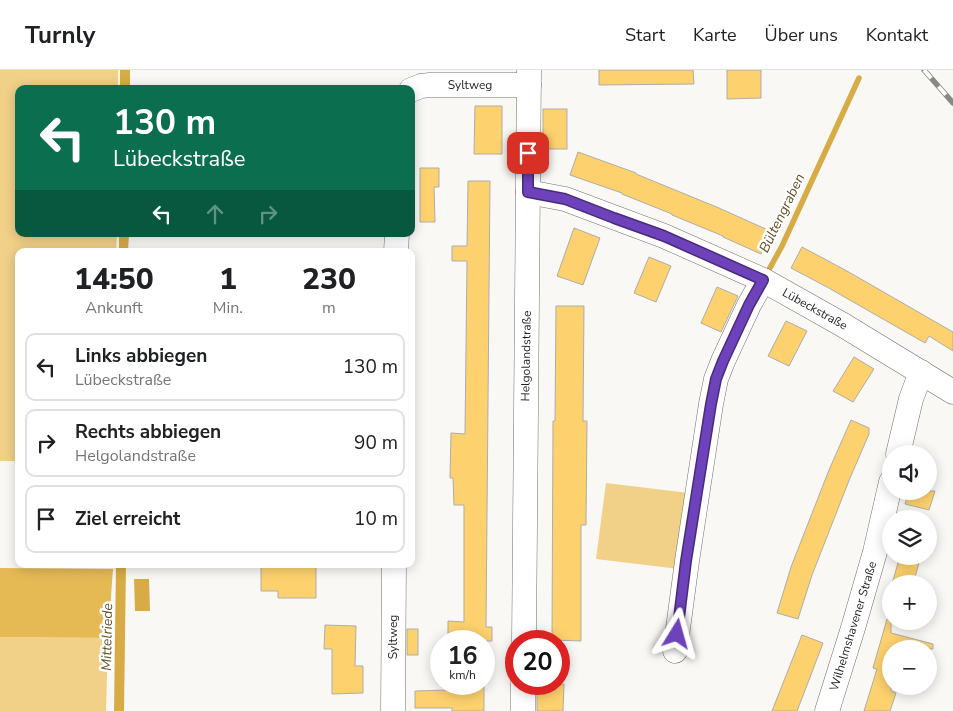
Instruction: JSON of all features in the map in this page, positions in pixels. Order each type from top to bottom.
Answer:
[{"type":"street","name":"Syltweg","points":[[415,88],[430,85],[529,77]]},
{"type":"street","name":"Helgolandstraße","points":[[524,630],[529,77]]},
{"type":"street","name":"Lübeckstraße","points":[[528,192],[565,199],[592,209],[664,236],[763,280],[843,325],[953,392]]},
{"type":"street","points":[[675,652],[686,561],[716,379],[749,305],[763,280]]},
{"type":"street","points":[[900,445],[911,399],[921,372]]},
{"type":"street","name":"Wilhelmshavener Straße","points":[[827,711],[872,562],[887,500]]},
{"type":"street","name":"Syltweg","points":[[393,711],[394,568]]},
{"type":"street","points":[[523,695],[523,711]]},
{"type":"shaded area","points":[[0,70],[118,70],[118,85],[15,85],[15,237],[117,237],[116,248],[15,248],[15,461],[0,461]]},
{"type":"shaded area","points":[[120,70],[130,70],[130,85],[120,85]]},
{"type":"shaded area","points":[[119,237],[129,237],[128,248],[119,248]]},
{"type":"shaded area","points":[[606,483],[689,493],[679,569],[596,559]]},
{"type":"shaded area","points":[[0,568],[113,569],[108,638],[0,637]]},
{"type":"shaded area","points":[[116,568],[126,568],[124,711],[114,711]]},
{"type":"shaded area","points":[[134,579],[149,579],[150,611],[135,611]]},
{"type":"shaded area","points":[[0,637],[108,638],[106,711],[0,711]]},
{"type":"building","points":[[599,70],[693,70],[694,84],[599,85]]},
{"type":"building","points":[[727,70],[761,70],[761,98],[727,99]]},
{"type":"building","points":[[475,106],[502,106],[502,154],[474,154]]},
{"type":"building","points":[[543,109],[567,109],[567,149],[543,149]]},
{"type":"building","points":[[578,152],[636,173],[770,231],[761,254],[622,193],[570,175]]},
{"type":"building","points":[[420,168],[439,168],[439,187],[434,187],[435,222],[420,222]]},
{"type":"building","points":[[468,181],[490,181],[486,627],[492,627],[492,630],[448,630],[448,621],[464,622],[464,505],[454,505],[453,478],[450,478],[451,433],[465,434],[467,261],[452,261],[452,246],[467,246]]},
{"type":"building","points":[[574,228],[600,238],[583,285],[557,276]]},
{"type":"building","points":[[802,247],[953,332],[953,351],[929,336],[925,343],[791,268]]},
{"type":"building","points":[[649,257],[671,266],[656,302],[634,293]]},
{"type":"building","points":[[717,287],[738,296],[721,332],[701,323]]},
{"type":"building","points":[[556,306],[584,306],[583,421],[587,421],[586,525],[581,525],[581,641],[570,641],[570,630],[552,630],[553,421],[555,421]]},
{"type":"building","points":[[786,321],[807,331],[789,366],[768,356]]},
{"type":"building","points":[[854,357],[874,369],[853,402],[833,391]]},
{"type":"building","points":[[851,420],[869,428],[869,434],[812,575],[798,619],[777,613],[791,567]]},
{"type":"building","points":[[906,500],[932,500],[929,510],[905,504]]},
{"type":"building","points":[[897,565],[918,565],[916,575],[895,575]]},
{"type":"building","points":[[261,568],[316,568],[316,598],[278,598],[278,591],[261,591]]},
{"type":"building","points":[[325,625],[356,626],[355,666],[363,666],[363,693],[332,694],[332,649],[324,649]]},
{"type":"building","points":[[407,629],[418,629],[418,655],[407,655]]},
{"type":"building","points":[[884,630],[891,630],[891,633],[918,640],[882,640],[882,695],[895,695],[890,711],[864,711],[877,669],[873,668]]},
{"type":"building","points":[[802,635],[823,643],[797,711],[772,711]]},
{"type":"building","points":[[415,691],[430,691],[430,695],[484,695],[484,711],[452,711],[452,708],[415,708]]},
{"type":"building","points":[[537,695],[564,695],[563,711],[537,711]]},
{"type":"waterway","name":"Bültengraben","points":[[766,275],[782,246],[859,78]]},
{"type":"railway","points":[[924,70],[953,103]]},
{"type":"route","points":[[528,153],[528,192],[565,199],[664,236],[763,280],[749,305],[716,379],[686,561],[677,634]]},
{"type":"water label","name":"Mittelriede","points":[[107,637]]}]
